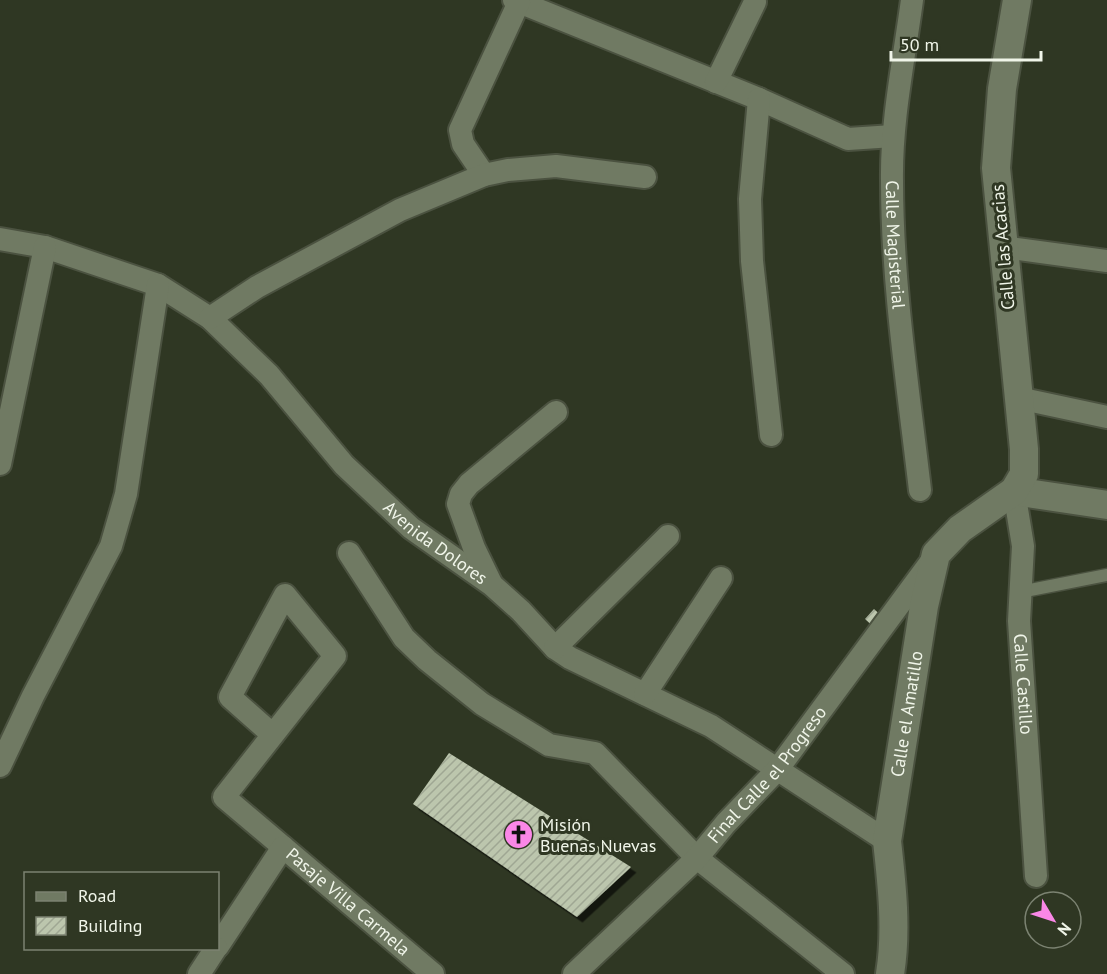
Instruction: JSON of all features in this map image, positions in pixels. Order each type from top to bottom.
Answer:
[{"type":"street","name":"Calle Magisterial","points":[[912,0],[893,136],[892,182],[897,292],[920,490]]},
{"type":"street","name":"Calle las Acacias","points":[[1014,491],[1024,474],[1024,449],[996,168],[1002,89],[1017,0]]},
{"type":"street","points":[[484,175],[463,144],[460,130],[517,1],[759,99],[848,139],[893,136]]},
{"type":"street","points":[[716,82],[755,2]]},
{"type":"street","points":[[759,99],[750,200],[752,261],[771,435]]},
{"type":"street","points":[[210,318],[257,287],[400,210],[484,175],[508,170],[556,166],[645,177]]},
{"type":"street","name":"Avenida Dolores","points":[[0,239],[45,247],[158,285],[210,318],[269,375],[344,465],[394,513],[411,528],[492,585],[521,611],[555,648],[570,658],[711,726],[887,841]]},
{"type":"street","points":[[0,464],[45,247]]},
{"type":"street","points":[[1003,247],[1107,261]]},
{"type":"street","points":[[0,766],[33,696],[111,546],[126,494],[158,285]]},
{"type":"street","points":[[1018,398],[1107,417]]},
{"type":"street","points":[[492,585],[474,548],[458,504],[461,494],[469,484],[556,412]]},
{"type":"street","points":[[936,554],[960,529],[1014,491],[1107,505]]},
{"type":"street","name":"Calle Castillo","points":[[1014,491],[1023,546],[1019,621],[1036,876]]},
{"type":"street","points":[[555,648],[668,536]]},
{"type":"street","points":[[349,553],[404,638],[427,660],[482,704],[549,745],[595,753],[697,858],[843,974]]},
{"type":"street","name":"Final Calle el Progreso","points":[[574,974],[697,858],[726,822],[777,770],[936,554]]},
{"type":"street","name":"Calle el Amatillo","points":[[890,974],[894,952],[891,872],[887,841],[924,606],[936,554]]},
{"type":"street","points":[[645,694],[721,578]]},
{"type":"street","points":[[285,595],[335,656],[273,735],[230,697],[285,595]]},
{"type":"street","name":"Pasaje Villa Carmela","points":[[273,735],[224,797],[433,974]]},
{"type":"street","points":[[219,944],[282,847]]},
{"type":"street","points":[[199,974],[215,950]]},
{"type":"lane","points":[[1020,592],[1107,575]]},
{"type":"building","points":[[874,609],[887,621],[878,631],[865,619]]},
{"type":"building","name":"Misión Buenas Nuevas","points":[[449,753],[631,867],[577,917],[413,804]]},
{"type":"place","name":"Misión Buenas Nuevas","points":[[519,835]]}]
